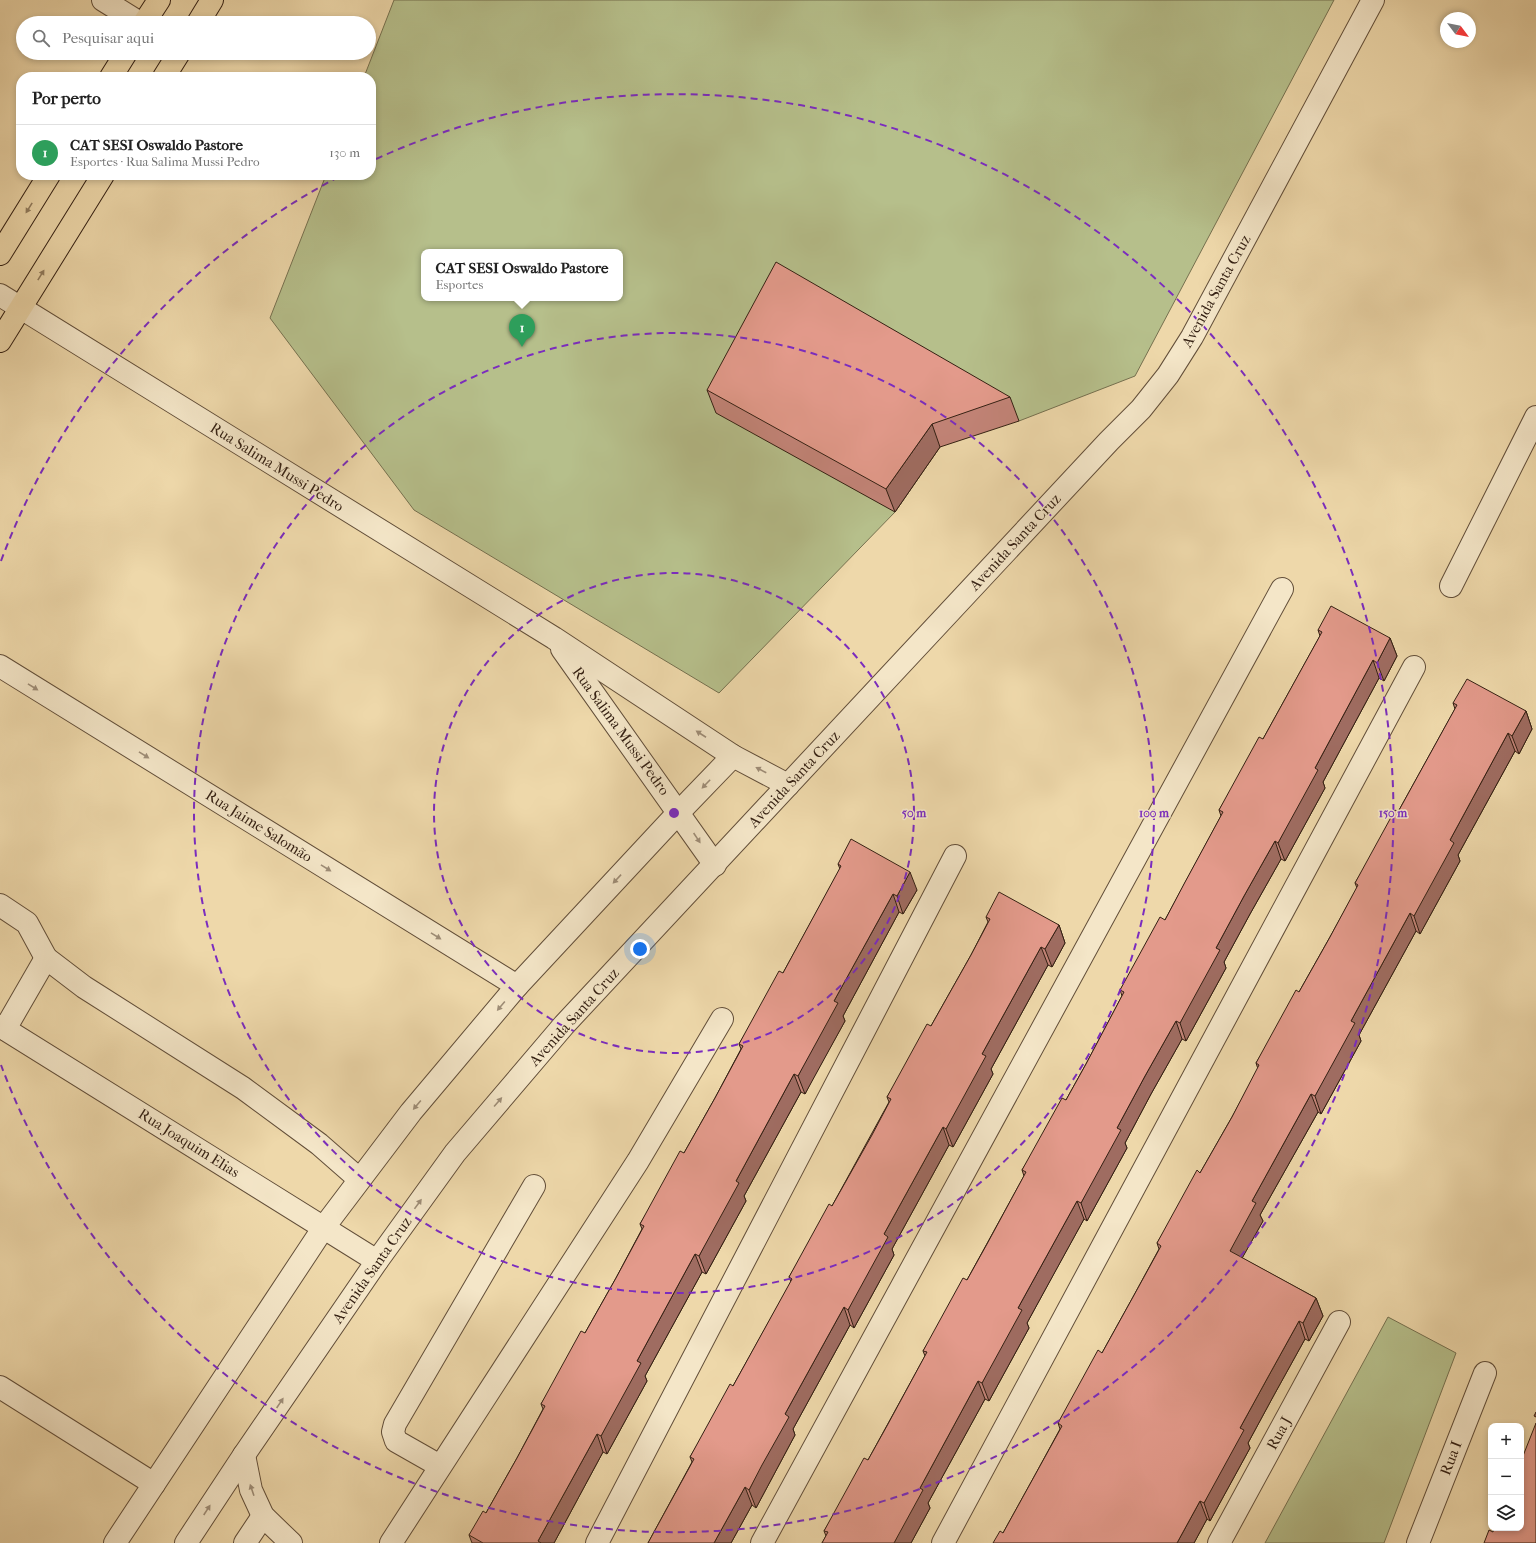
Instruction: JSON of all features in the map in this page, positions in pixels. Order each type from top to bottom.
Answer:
[{"type":"main road","points":[[149,16],[159,0]]},
{"type":"main road","points":[[202,16],[212,0]]},
{"type":"main road","points":[[114,72],[122,60]]},
{"type":"main road","points":[[167,72],[175,60]]},
{"type":"main road","points":[[0,254],[46,180]]},
{"type":"main road","points":[[0,341],[101,180]]},
{"type":"street","points":[[103,0],[129,16]]},
{"type":"street","name":"Avenida Santa Cruz","points":[[186,1543],[377,1260],[460,1148],[564,1025],[1141,409],[1168,375],[1192,337],[1373,0]]},
{"type":"street","name":"Rua Salima Mussi Pedro","points":[[0,295],[554,638],[733,756],[788,785]]},
{"type":"street","points":[[1451,586],[1536,417]]},
{"type":"street","points":[[762,1543],[1282,590]]},
{"type":"street","name":"Rua Salima Mussi Pedro","points":[[554,638],[679,812],[715,865]]},
{"type":"street","name":"Rua Jaime Salomão","points":[[0,666],[517,986]]},
{"type":"street","points":[[944,1543],[1414,667]]},
{"type":"street","points":[[115,1543],[324,1227],[411,1112],[517,986],[733,756]]},
{"type":"street","points":[[597,1543],[955,856]]},
{"type":"street","points":[[0,905],[27,923],[46,958],[84,987],[243,1088],[319,1144],[359,1179]]},
{"type":"street","points":[[3,1028],[46,958]]},
{"type":"street","points":[[391,1543],[638,1161],[722,1019]]},
{"type":"street","name":"Rua Joaquim Elias","points":[[3,1028],[377,1260]]},
{"type":"street","points":[[440,1466],[396,1441],[393,1432],[396,1424],[534,1186]]},
{"type":"street","name":"Rua J","points":[[1218,1543],[1339,1322]]},
{"type":"street","name":"Rua I","points":[[1418,1543],[1485,1373]]},
{"type":"street","points":[[0,1387],[154,1484]]},
{"type":"street","points":[[244,1455],[251,1490],[263,1516],[291,1543]]},
{"type":"street","points":[[245,1543],[263,1516]]},
{"type":"green space","points":[[394,0],[1334,0],[1135,376],[1019,421],[785,285],[895,512],[719,693],[414,510],[270,318],[324,180],[376,180],[376,72],[366,72],[371,60],[376,60],[376,46]]},
{"type":"green space","points":[[1388,1317],[1456,1353],[1384,1543],[1265,1543]]},
{"type":"building","points":[[776,262],[1010,397],[932,424],[886,489],[707,390]]},
{"type":"building","points":[[1331,606],[1390,638],[1377,663],[1373,660],[1315,768],[1318,770],[1278,843],[1275,841],[1244,896],[1216,948],[1220,950],[1180,1023],[1176,1021],[1145,1076],[1117,1128],[1121,1130],[1081,1203],[1077,1201],[1018,1308],[1022,1310],[982,1383],[978,1381],[920,1488],[923,1490],[894,1543],[822,1543],[828,1532],[824,1531],[864,1458],[868,1460],[927,1352],[923,1351],[963,1278],[967,1280],[1026,1172],[1022,1170],[1062,1098],[1066,1100],[1086,1064],[1124,992],[1120,990],[1160,917],[1165,920],[1223,812],[1219,810],[1259,737],[1263,739],[1322,632],[1318,630]]},
{"type":"building","points":[[1467,679],[1526,711],[1512,736],[1508,733],[1450,840],[1454,843],[1414,916],[1410,913],[1351,1021],[1355,1023],[1315,1096],[1311,1094],[1252,1201],[1256,1203],[1230,1251],[1316,1298],[1303,1323],[1299,1321],[1240,1428],[1244,1430],[1204,1503],[1200,1501],[1177,1543],[993,1543],[1000,1531],[1003,1533],[1062,1426],[1058,1423],[1098,1350],[1102,1353],[1161,1246],[1157,1243],[1197,1170],[1200,1173],[1232,1117],[1259,1065],[1256,1063],[1296,990],[1299,992],[1330,937],[1358,885],[1355,883],[1395,810],[1398,812],[1457,705],[1453,703]]},
{"type":"building","points":[[851,839],[910,872],[897,896],[893,894],[834,1001],[838,1003],[798,1076],[794,1074],[736,1181],[739,1183],[699,1256],[695,1254],[637,1361],[641,1363],[601,1436],[597,1434],[538,1541],[541,1543],[483,1543],[469,1535],[483,1511],[486,1513],[517,1458],[545,1406],[541,1404],[581,1331],[585,1333],[616,1278],[644,1226],[640,1224],[680,1151],[684,1153],[715,1098],[743,1046],[739,1044],[779,971],[783,973],[841,866],[838,864]]},
{"type":"building","points":[[999,892],[1059,925],[1045,949],[1041,947],[982,1054],[986,1056],[946,1129],[943,1127],[884,1234],[888,1237],[848,1310],[844,1307],[785,1414],[789,1417],[749,1490],[745,1487],[714,1543],[648,1543],[694,1459],[690,1457],[730,1384],[733,1386],[792,1279],[789,1277],[829,1204],[832,1206],[872,1135],[891,1099],[887,1097],[927,1024],[931,1026],[971,955],[990,919],[986,917]]},
{"type":"building","points":[[1536,1423],[1536,1543],[1484,1543],[1489,1531],[1524,1531],[1524,1453]]},
{"type":"place","name":"CAT SESI Oswaldo Pastore","points":[[522,347]]}]
